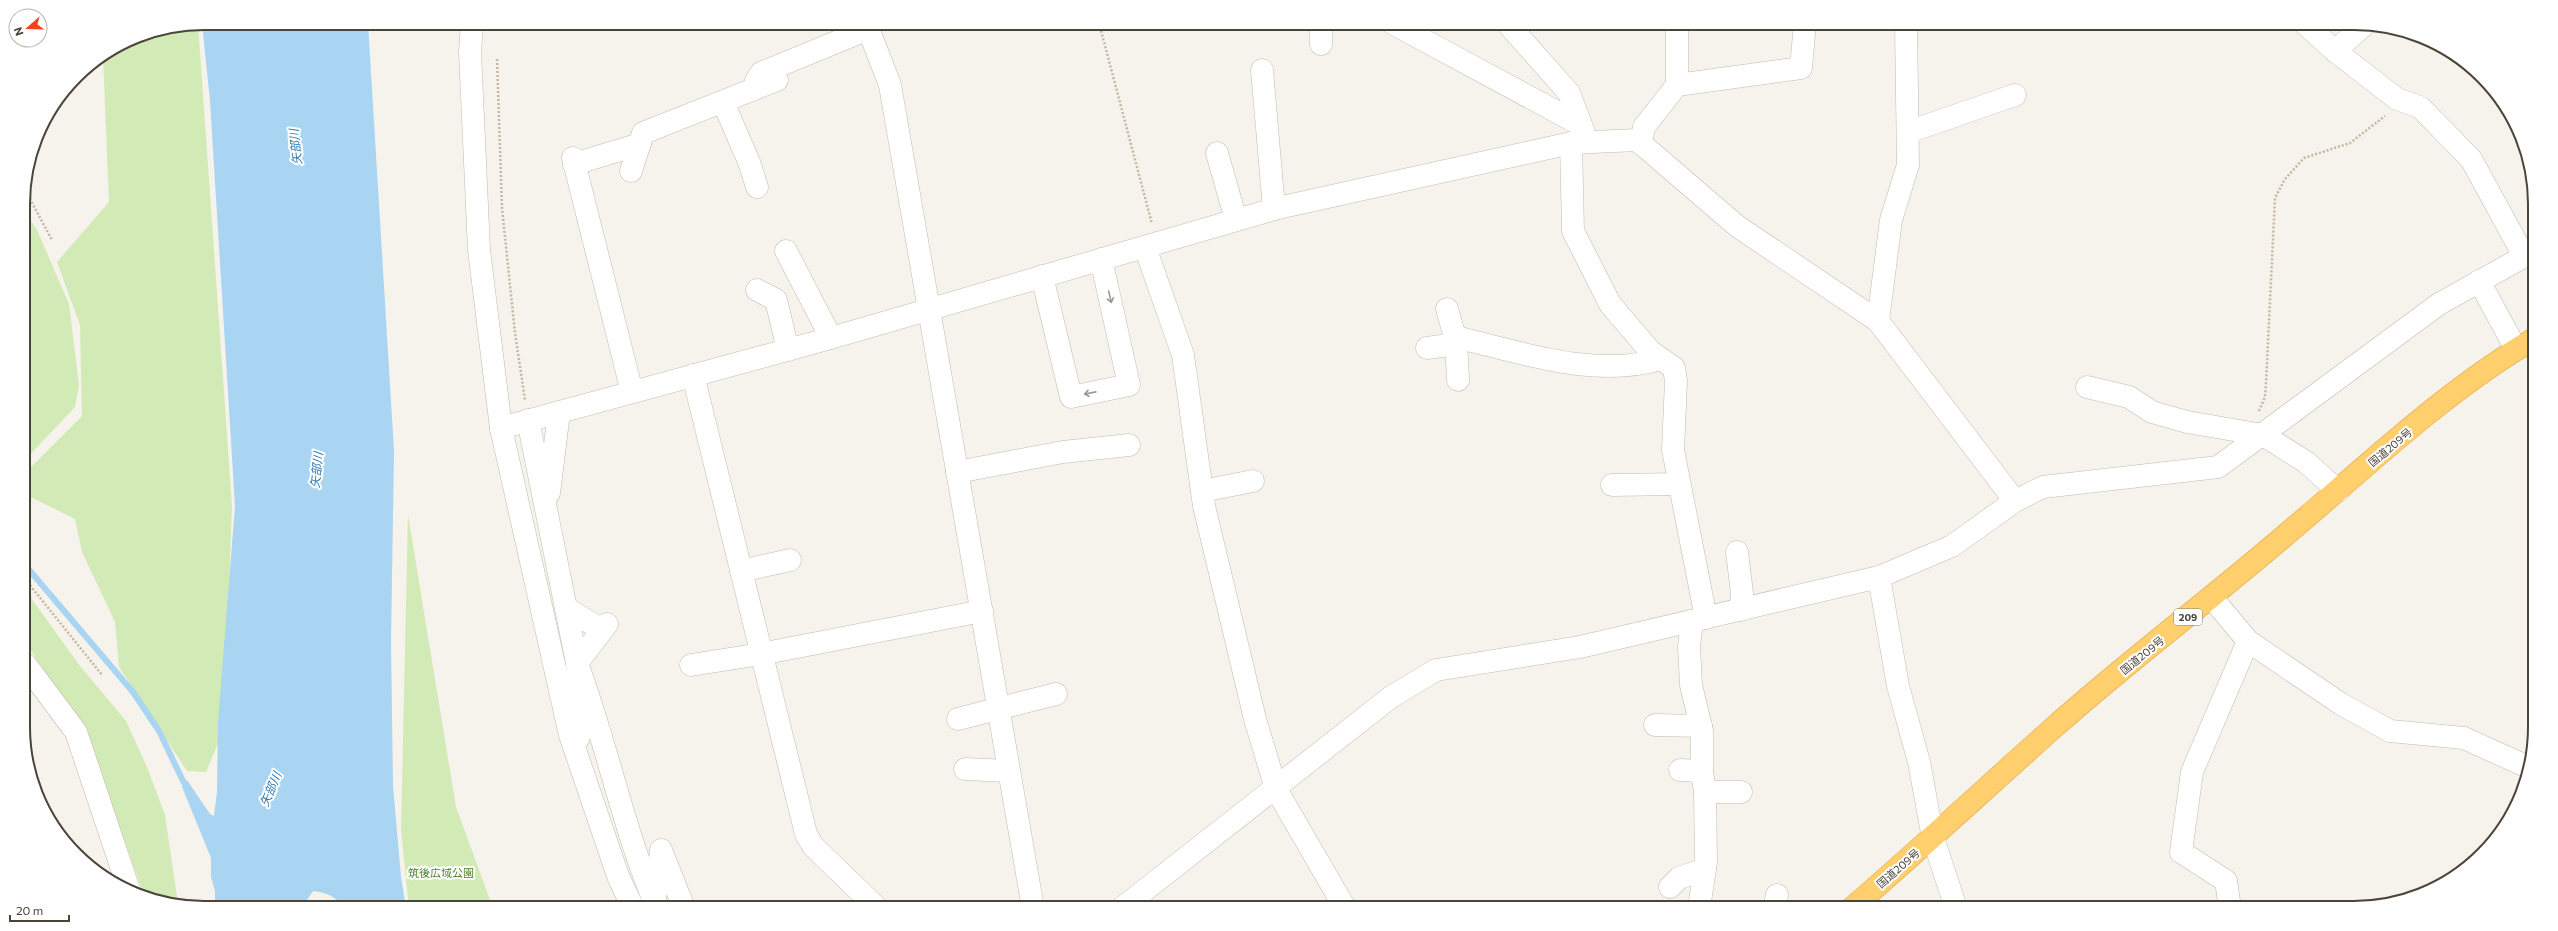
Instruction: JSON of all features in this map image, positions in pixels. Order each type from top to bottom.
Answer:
[{"type":"highway","name":"国道209号","points":[[1860,901],[1934,838],[2053,728],[2212,598],[2467,383],[2525,344]]},
{"type":"street","points":[[472,30],[470,52],[479,250],[501,428],[534,577],[575,750],[618,876],[630,901]]},
{"type":"street","points":[[631,171],[643,133],[768,84],[756,81],[761,73],[858,30]]},
{"type":"street","points":[[869,30],[890,85],[1032,901]]},
{"type":"street","points":[[1404,30],[1580,137]]},
{"type":"street","points":[[1513,30],[1569,93],[1580,137],[1573,231],[1610,304],[1627,327],[1650,351],[1674,368],[1676,381],[1674,450],[1699,620],[1689,647],[1691,685],[1701,726],[1702,771],[1705,792],[1705,869],[1700,901]]},
{"type":"street","points":[[1641,144],[1644,126],[1678,85],[1677,30]]},
{"type":"street","points":[[1678,85],[1801,68],[1804,30]]},
{"type":"street","points":[[1878,321],[1891,220],[1908,165],[1906,30]]},
{"type":"street","points":[[2312,30],[2335,51],[2397,99],[2420,107],[2471,159],[2528,252]]},
{"type":"street","points":[[2335,51],[2358,30]]},
{"type":"street","points":[[1262,70],[1274,209]]},
{"type":"street","points":[[1908,132],[2015,95]]},
{"type":"street","points":[[723,102],[757,187]]},
{"type":"street","points":[[501,428],[788,350],[1274,209],[1580,137],[1637,140],[1737,226],[1878,321],[2015,501]]},
{"type":"street","points":[[632,392],[574,161],[640,144]]},
{"type":"street","points":[[1217,153],[1236,220]]},
{"type":"street","points":[[1151,245],[1183,355],[1202,490],[1255,719],[1276,789],[1341,901]]},
{"type":"street","points":[[786,251],[830,338]]},
{"type":"street","points":[[1131,901],[1276,789],[1391,697],[1436,670],[1580,647],[1879,577],[1952,546],[2015,501],[2043,487],[2218,467],[2257,434],[2439,304],[2528,255]]},
{"type":"street","points":[[1042,276],[1071,396],[1130,385],[1101,260]]},
{"type":"street","points":[[2479,281],[2525,344]]},
{"type":"street","points":[[757,290],[776,300],[788,350]]},
{"type":"street","points":[[1447,309],[1455,341],[1458,380]]},
{"type":"street","points":[[1427,348],[1455,341],[1565,362],[1609,367],[1644,364],[1661,359]]},
{"type":"street","points":[[693,376],[806,834],[813,846],[870,901]]},
{"type":"street","points":[[2087,387],[2129,397],[2152,412],[2186,422],[2257,434],[2306,462],[2338,491]]},
{"type":"street","points":[[534,577],[547,514],[559,412]]},
{"type":"street","points":[[528,420],[577,663],[581,731],[575,750]]},
{"type":"street","points":[[957,472],[1063,452],[1129,445]]},
{"type":"street","points":[[1202,490],[1252,481]]},
{"type":"street","points":[[1612,485],[1679,484]]},
{"type":"street","points":[[1737,552],[1742,593],[1741,610]]},
{"type":"street","points":[[741,571],[790,560]]},
{"type":"street","points":[[1879,577],[1898,686],[1919,762],[1934,838],[1954,901]]},
{"type":"street","points":[[2212,598],[2248,641],[2341,704],[2390,731],[2464,738],[2524,765]]},
{"type":"street","points":[[566,608],[604,627],[577,663]]},
{"type":"street","points":[[691,665],[761,654],[982,611]]},
{"type":"street","points":[[2229,901],[2226,881],[2181,852],[2192,772],[2248,641]]},
{"type":"street","points":[[577,663],[588,694],[610,774],[654,901]]},
{"type":"street","points":[[30,670],[76,732],[127,883]]},
{"type":"street","points":[[958,719],[998,707],[1056,694]]},
{"type":"street","points":[[1655,725],[1701,726]]},
{"type":"street","points":[[964,769],[1010,771]]},
{"type":"street","points":[[1680,770],[1702,771]]},
{"type":"street","points":[[1705,792],[1741,792]]},
{"type":"street","points":[[655,901],[661,850],[681,901]]},
{"type":"street","points":[[1670,887],[1679,878],[1705,869]]},
{"type":"path","points":[[1101,30],[1151,245]]},
{"type":"path","points":[[497,59],[502,208],[515,333],[528,420]]},
{"type":"path","points":[[2257,434],[2265,397],[2275,198],[2285,179],[2304,158],[2350,143],[2405,101]]},
{"type":"path","points":[[30,199],[52,240]]},
{"type":"path","points":[[30,584],[102,675]]},
{"type":"green space","points":[[198,30],[232,506],[224,729],[206,772],[187,771],[119,667],[115,622],[82,552],[75,519],[30,496],[30,468],[82,416],[80,325],[57,262],[109,202],[103,62],[117,53],[148,39],[181,31]]},
{"type":"green space","points":[[30,220],[37,230],[69,304],[79,385],[75,407],[30,455]]},
{"type":"green space","name":"筑後広域公園","points":[[408,515],[456,807],[490,901],[408,901],[401,830]]},
{"type":"green space","points":[[30,597],[80,666],[126,721],[147,767],[165,815],[177,899],[142,890],[87,735],[30,649]]},
{"type":"water","name":"矢部川","points":[[203,30],[368,30],[394,451],[391,640],[393,786],[401,877],[405,901],[337,901],[331,896],[313,891],[307,901],[215,901],[215,891],[211,877],[211,858],[182,787],[187,780],[210,814],[214,816],[217,792],[218,722],[235,506],[210,101]]},
{"type":"waterway","points":[[30,571],[133,692],[159,731],[184,783]]}]
